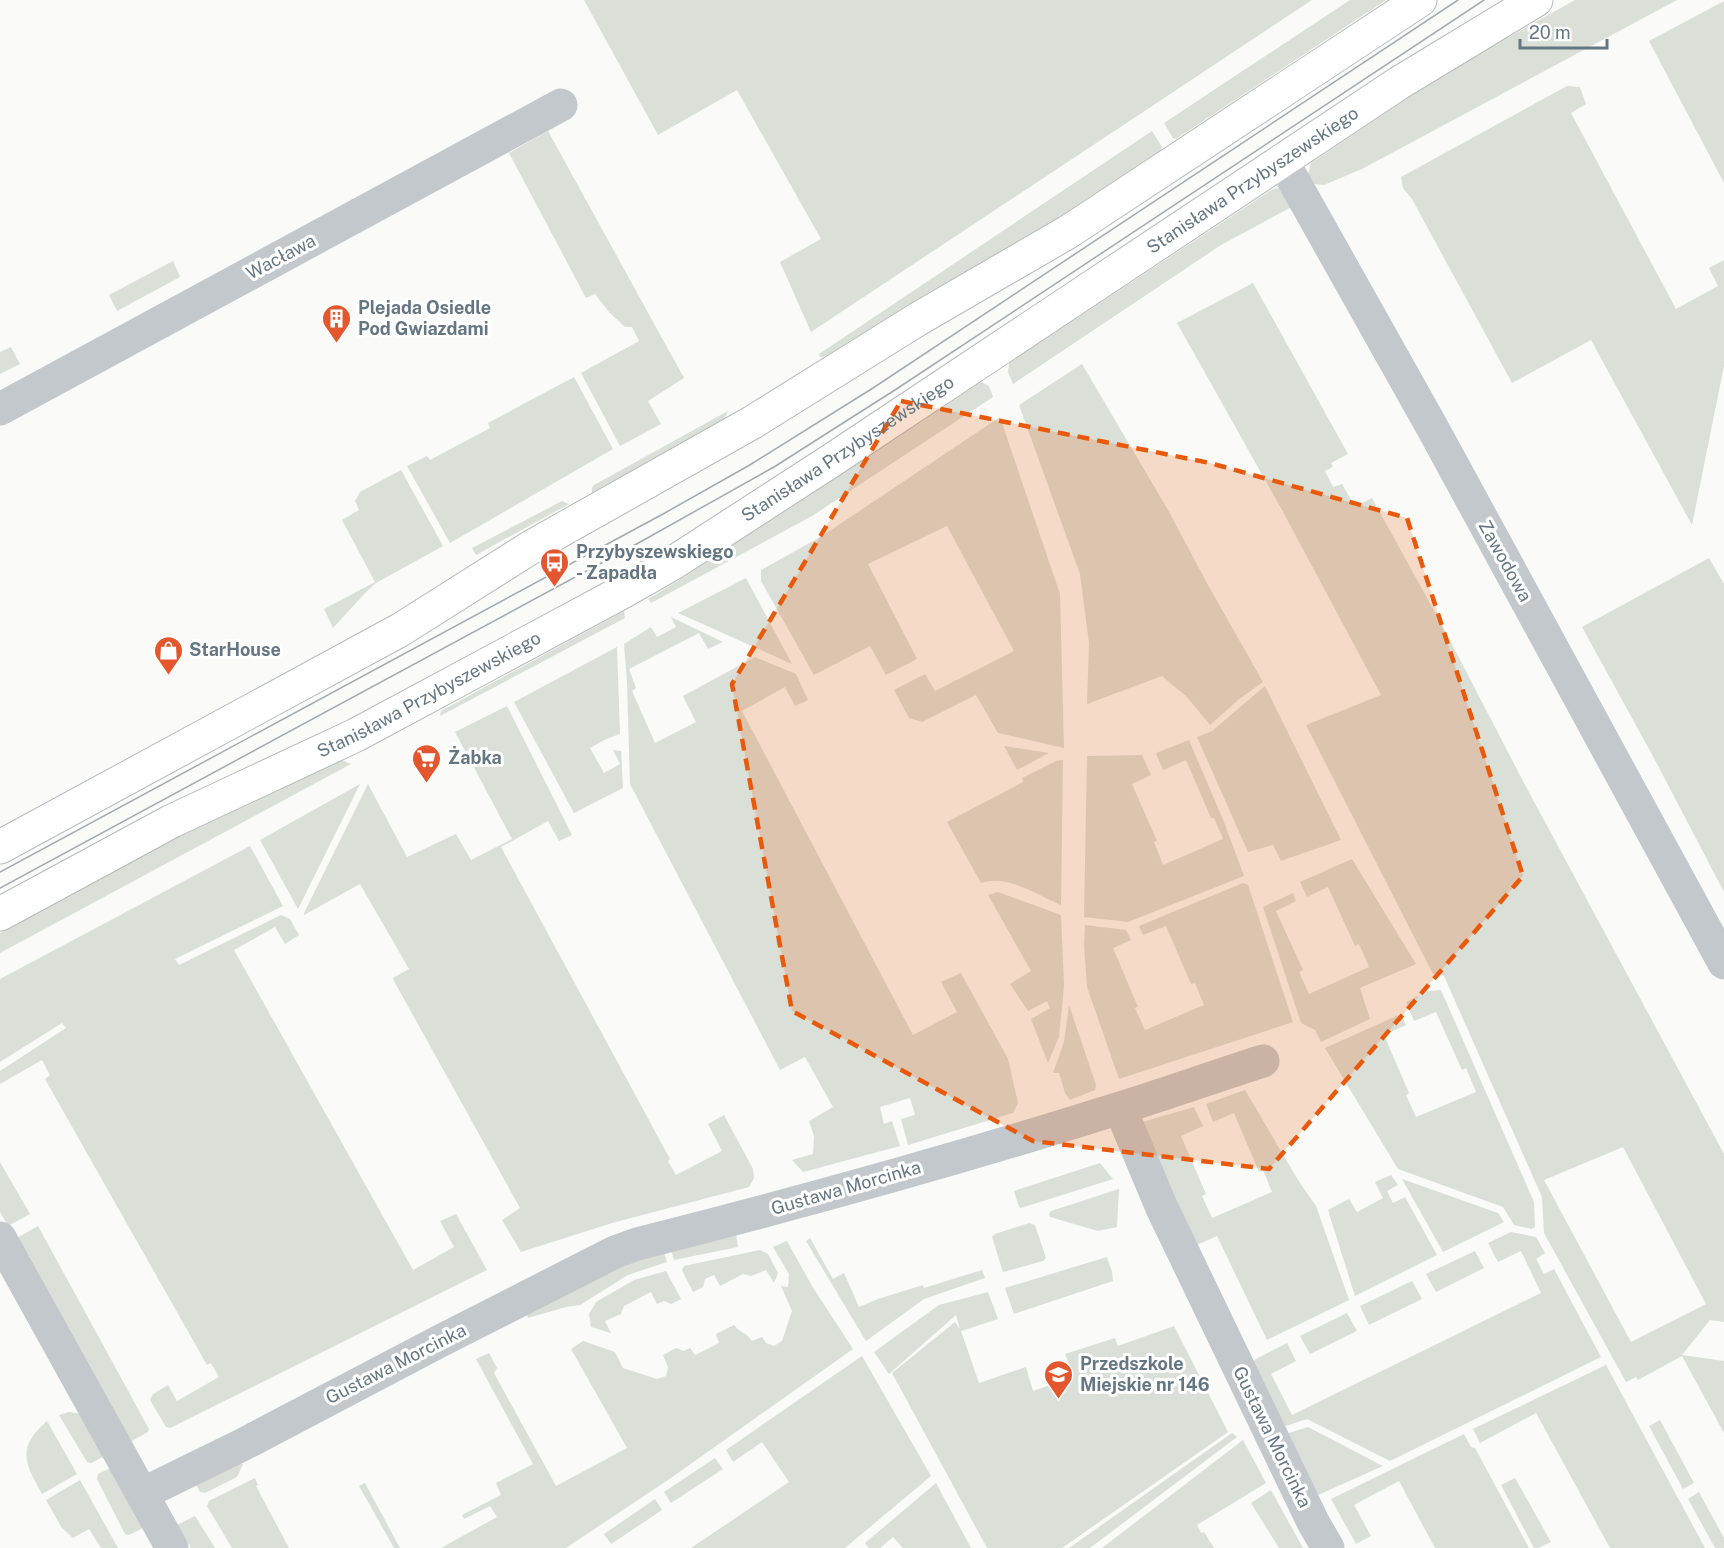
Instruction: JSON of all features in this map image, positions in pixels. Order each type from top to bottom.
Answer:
[{"type":"main road","points":[[0,847],[400,630],[533,546],[753,422],[918,319],[1078,225],[1420,0]]},
{"type":"main road","name":"Stanisława Przybyszewskiego","points":[[0,914],[172,821],[374,725],[673,563],[1399,83],[1536,0]]},
{"type":"street","name":"Wacława","points":[[0,409],[561,105]]},
{"type":"street","name":"Zawodowa","points":[[1282,160],[1438,437],[1724,963]]},
{"type":"street","points":[[1120,1108],[1263,1061]]},
{"type":"street","name":"Gustawa Morcinka","points":[[142,1494],[244,1444],[615,1252],[637,1244],[815,1198],[1120,1108],[1166,1217],[1313,1522],[1328,1548]]},
{"type":"street","points":[[0,1238],[172,1548]]},
{"type":"highlighted area","points":[[901,401],[1210,463],[1407,518],[1523,876],[1269,1169],[1033,1141],[792,1011],[732,684]]},
{"type":"shaded area","points":[[584,0],[1312,0],[811,332],[780,262],[821,239],[737,90],[658,135]]},
{"type":"shaded area","points":[[1350,0],[1386,0],[1176,139],[1173,138],[1164,123]]},
{"type":"shaded area","points":[[1575,0],[1677,0],[1362,169],[1324,185],[1314,184],[1308,174],[1311,163],[1409,97],[1477,55]]},
{"type":"shaded area","points":[[1724,1],[1724,183],[1649,41]]},
{"type":"shaded area","points":[[1567,86],[1580,87],[1586,104],[1571,113],[1676,309],[1718,286],[1709,268],[1724,260],[1724,366],[1692,525],[1591,340],[1512,383],[1412,199],[1403,188],[1401,177]]},
{"type":"shaded area","points":[[548,131],[684,378],[648,401],[661,424],[620,446],[581,373],[639,341],[632,327],[625,327],[595,294],[586,298],[509,153]]},
{"type":"shaded area","points":[[1152,131],[1162,147],[1161,150],[1038,231],[924,295],[824,357],[820,357],[819,354]]},
{"type":"shaded area","points":[[1273,189],[1283,189],[1297,204],[1221,245],[1013,384],[1008,372],[1009,363]]},
{"type":"shaded area","points":[[173,261],[180,277],[117,311],[109,295]]},
{"type":"shaded area","points":[[1253,283],[1348,454],[1331,463],[1333,467],[1325,471],[1333,487],[1342,484],[1355,507],[1372,498],[1724,1154],[1724,1322],[1710,1320],[1682,1355],[1724,1361],[1724,1433],[1682,1356],[1638,1380],[1636,1377],[1626,1382],[1544,1233],[1542,1197],[1444,976],[1433,974],[1306,725],[1381,695],[1282,510],[1177,323]],"holes":[[[1623,1147],[1706,1304],[1631,1342],[1544,1180]]]},
{"type":"shaded area","points":[[11,347],[20,364],[0,374],[0,352]]},
{"type":"shaded area","points":[[1082,364],[1168,510],[1263,682],[1210,725],[1187,697],[1162,676],[1087,704],[1089,643],[1080,574],[1019,405]]},
{"type":"shaded area","points":[[574,377],[613,449],[450,543],[407,466],[427,456],[430,460],[490,428],[488,423]]},
{"type":"shaded area","points":[[981,382],[989,386],[993,397],[812,516],[651,603],[648,599],[681,579]]},
{"type":"shaded area","points":[[728,411],[725,418],[592,493],[594,485]]},
{"type":"shaded area","points":[[1000,417],[1060,594],[1064,748],[998,733],[976,695],[922,722],[909,718],[894,690],[925,674],[935,691],[1014,651],[947,526],[868,564],[917,659],[886,675],[870,646],[814,675],[761,581],[761,570],[822,536]]},
{"type":"shaded area","points":[[401,470],[443,546],[376,583],[333,628],[324,609],[375,582],[342,520],[359,510],[355,501],[360,492]]},
{"type":"shaded area","points":[[562,501],[569,504],[476,555],[472,548]]},
{"type":"shaded area","points":[[1709,558],[1724,584],[1724,892],[1582,627]]},
{"type":"shaded area","points":[[746,578],[792,664],[678,613]]},
{"type":"shaded area","points":[[624,611],[625,618],[440,716],[441,711]]},
{"type":"shaded area","points":[[671,617],[723,642],[708,649],[699,633],[629,669],[636,688],[632,691],[655,743],[696,722],[683,696],[755,657],[796,674],[808,700],[795,706],[785,687],[742,711],[913,1035],[957,1012],[941,982],[961,973],[1008,1059],[1018,1103],[1013,1113],[908,1145],[901,1119],[915,1115],[910,1098],[880,1107],[884,1124],[892,1121],[900,1146],[803,1172],[792,1160],[813,1154],[814,1136],[809,1121],[833,1107],[805,1057],[780,1070],[630,784],[624,644],[651,627],[657,637],[676,627]]},
{"type":"shaded area","points":[[617,647],[620,734],[590,748],[604,773],[620,764],[613,750],[621,751],[623,788],[574,813],[514,702]]},
{"type":"shaded area","points":[[1265,686],[1341,840],[1281,861],[1273,845],[1248,852],[1197,737],[1212,731]]},
{"type":"shaded area","points":[[507,706],[572,835],[559,841],[548,821],[501,847],[670,1159],[668,1161],[676,1175],[722,1151],[708,1124],[724,1115],[753,1169],[754,1178],[749,1187],[612,1223],[521,1252],[502,1220],[520,1208],[394,981],[393,978],[409,969],[360,884],[304,915],[368,784],[407,857],[456,834],[471,860],[512,839],[455,732]]},
{"type":"shaded area","points":[[1189,740],[1244,876],[1128,922],[1084,917],[1087,756],[1142,755],[1151,775],[1132,784],[1157,841],[1154,842],[1163,865],[1223,839],[1214,818],[1211,818],[1186,760],[1163,770],[1156,753]]},
{"type":"shaded area","points":[[1004,746],[1049,753],[1017,770]]},
{"type":"shaded area","points":[[342,760],[351,764],[0,953],[0,933],[178,837]]},
{"type":"shaded area","points":[[1063,760],[1061,905],[1012,883],[991,881],[981,883],[947,822],[1023,782],[1022,778],[1056,761]]},
{"type":"shaded area","points":[[360,784],[303,899],[298,909],[260,840]]},
{"type":"shaded area","points":[[250,846],[283,906],[175,959],[179,965],[281,915],[290,919],[299,935],[285,944],[275,927],[234,950],[413,1270],[454,1247],[440,1221],[456,1214],[487,1270],[170,1428],[166,1427],[150,1400],[153,1394],[168,1385],[177,1401],[219,1377],[211,1363],[207,1365],[45,1079],[50,1075],[42,1060],[0,1084],[0,1071],[66,1028],[62,1023],[0,1062],[0,979]]},
{"type":"shaded area","points":[[1352,859],[1416,964],[1360,988],[1370,1019],[1321,1042],[1315,1030],[1301,1023],[1263,907],[1293,893],[1296,901],[1276,911],[1303,970],[1299,972],[1309,994],[1369,967],[1359,944],[1355,946],[1328,887],[1307,897],[1300,882]]},
{"type":"shaded area","points":[[1243,883],[1248,885],[1293,1022],[1119,1079],[1087,987],[1085,925],[1126,930],[1131,940],[1113,948],[1138,1007],[1135,1008],[1145,1030],[1204,1005],[1195,983],[1191,984],[1166,926],[1143,935],[1139,926]]},
{"type":"shaded area","points":[[998,892],[1061,915],[1063,997],[1059,1037],[1048,1063],[1031,1019],[1050,1008],[1047,1001],[1028,1011],[1010,984],[1031,971],[988,895]]},
{"type":"shaded area","points":[[1441,990],[1534,1202],[1535,1227],[1532,1229],[1514,1225],[1503,1207],[1398,1169],[1325,1048],[1401,1014],[1406,1025],[1384,1035],[1409,1093],[1406,1095],[1416,1117],[1476,1092],[1466,1068],[1462,1070],[1436,1012],[1414,1021],[1406,1002],[1428,991]]},
{"type":"shaded area","points":[[1069,1005],[1096,1085],[1095,1090],[1070,1100],[1065,1093],[1059,1073],[1053,1073],[1064,1042]]},
{"type":"shaded area","points":[[1245,1090],[1316,1206],[1349,1300],[1267,1340],[1217,1236],[1197,1245],[1142,1122],[1194,1107],[1203,1126],[1181,1136],[1206,1194],[1202,1196],[1212,1218],[1272,1192],[1263,1170],[1259,1172],[1234,1113],[1213,1122],[1206,1104]]},
{"type":"shaded area","points":[[0,1162],[30,1214],[8,1226],[0,1212]]},
{"type":"shaded area","points":[[1100,1163],[1113,1179],[1019,1207],[1014,1191]]},
{"type":"shaded area","points":[[1391,1175],[1398,1185],[1387,1191],[1393,1203],[1405,1197],[1437,1255],[1355,1296],[1328,1210],[1349,1199],[1357,1212],[1383,1198],[1375,1182]]},
{"type":"shaded area","points":[[1402,1179],[1498,1213],[1504,1222],[1443,1252]]},
{"type":"shaded area","points":[[1119,1189],[1117,1227],[1098,1231],[1050,1217],[1051,1211]]},
{"type":"shaded area","points":[[1029,1223],[1035,1225],[1046,1258],[1043,1261],[1003,1272],[992,1237]]},
{"type":"shaded area","points":[[38,1226],[149,1429],[148,1432],[128,1443],[15,1239]]},
{"type":"shaded area","points":[[1511,1232],[1536,1237],[1545,1253],[1536,1259],[1544,1274],[1554,1269],[1601,1357],[1390,1461],[1307,1419],[1283,1427],[1253,1362],[1256,1359],[1287,1343],[1296,1361],[1271,1374],[1292,1415],[1541,1293],[1521,1251],[1498,1262],[1488,1243]]},
{"type":"shaded area","points":[[736,1234],[738,1247],[674,1260],[671,1250]]},
{"type":"shaded area","points":[[810,1238],[833,1279],[844,1273],[859,1307],[923,1285],[924,1288],[982,1270],[985,1278],[924,1299],[866,1341],[806,1241]]},
{"type":"shaded area","points":[[787,1241],[812,1286],[853,1349],[668,1480],[566,1548],[441,1548],[497,1517],[490,1506],[464,1519],[462,1515],[501,1495],[496,1483],[533,1464],[476,1359],[489,1353],[497,1368],[494,1373],[556,1486],[627,1448],[571,1349],[583,1341],[615,1352],[623,1368],[657,1379],[666,1376],[668,1367],[663,1355],[676,1348],[684,1351],[690,1348],[695,1355],[719,1343],[716,1334],[734,1325],[752,1341],[762,1337],[766,1343],[774,1346],[782,1341],[792,1311],[781,1286],[788,1287],[789,1274],[773,1247]]},
{"type":"shaded area","points":[[760,1250],[768,1254],[778,1273],[774,1283],[766,1270],[751,1276],[743,1274],[720,1286],[714,1275],[705,1279],[703,1287],[693,1292],[682,1270],[684,1266]]},
{"type":"shaded area","points":[[1475,1251],[1484,1268],[1436,1292],[1426,1274]]},
{"type":"shaded area","points":[[664,1252],[667,1262],[628,1275],[580,1305],[528,1318],[527,1314],[626,1263]]},
{"type":"shaded area","points":[[1107,1257],[1113,1281],[1014,1314],[1005,1288]]},
{"type":"shaded area","points":[[666,1271],[681,1299],[671,1304],[664,1301],[657,1304],[651,1292],[624,1306],[621,1314],[605,1321],[611,1333],[591,1327],[589,1314],[596,1302],[634,1280]]},
{"type":"shaded area","points":[[1412,1281],[1422,1299],[1369,1325],[1360,1306]]},
{"type":"shaded area","name":"Przedszkole Miejskie nr 146","points":[[988,1292],[998,1319],[961,1331],[979,1383],[1026,1367],[1033,1391],[1050,1385],[1054,1396],[1061,1393],[1057,1383],[1073,1375],[1065,1354],[1115,1338],[1118,1346],[1174,1326],[1228,1432],[1062,1548],[987,1548],[892,1373],[955,1322],[960,1329],[956,1315],[889,1374],[874,1352],[939,1305]]},
{"type":"shaded area","points":[[1347,1313],[1357,1331],[1310,1354],[1300,1336]]},
{"type":"shaded area","points":[[862,1356],[931,1476],[845,1548],[691,1548],[789,1482],[762,1442],[733,1462],[726,1450]]},
{"type":"shaded area","points":[[1606,1365],[1705,1548],[1610,1548],[1536,1413],[1480,1443],[1473,1429]]},
{"type":"shaded area","points":[[69,1412],[83,1414],[105,1456],[91,1463],[87,1462],[59,1415]]},
{"type":"shaded area","points":[[1660,1420],[1694,1483],[1683,1489],[1649,1426]]},
{"type":"shaded area","points":[[47,1421],[77,1474],[42,1494],[31,1473],[26,1456],[31,1439]]},
{"type":"shaded area","points":[[1308,1427],[1383,1466],[1318,1495],[1286,1434]]},
{"type":"shaded area","points":[[1232,1433],[1237,1437],[1090,1548],[1069,1548]]},
{"type":"shaded area","points":[[1464,1434],[1471,1447],[1475,1448],[1529,1548],[1435,1548],[1399,1481],[1354,1505],[1371,1536],[1356,1544],[1331,1499]]},
{"type":"shaded area","points":[[1243,1440],[1266,1483],[1197,1525],[1214,1548],[1102,1548]]},
{"type":"shaded area","points":[[715,1458],[723,1469],[671,1503],[664,1492]]},
{"type":"shaded area","points":[[236,1462],[243,1464],[237,1477],[205,1493],[200,1492],[195,1482]]},
{"type":"shaded area","points":[[113,1467],[145,1527],[129,1535],[125,1534],[97,1479],[98,1474]]},
{"type":"shaded area","points":[[255,1478],[258,1485],[256,1486],[289,1548],[232,1548],[207,1506],[209,1501]]},
{"type":"shaded area","points":[[1515,1478],[1551,1542],[1538,1548],[1534,1548],[1501,1485]]},
{"type":"shaded area","points":[[80,1480],[118,1548],[101,1548],[89,1529],[73,1538],[62,1528],[46,1500]]},
{"type":"shaded area","points":[[365,1483],[400,1548],[394,1548],[359,1486]]},
{"type":"shaded area","points":[[936,1483],[971,1548],[903,1548],[893,1537],[880,1548],[869,1548],[865,1543]]},
{"type":"shaded area","points":[[1271,1490],[1303,1548],[1279,1548],[1251,1503]]},
{"type":"shaded area","points":[[1699,1492],[1724,1538],[1724,1548],[1715,1548],[1688,1499]]},
{"type":"shaded area","points":[[655,1499],[662,1510],[611,1544],[604,1534]]},
{"type":"shaded area","points":[[195,1516],[215,1548],[191,1548],[177,1525]]},
{"type":"tram line","points":[[0,872],[748,466],[873,388],[1458,0]]},
{"type":"tram line","points":[[0,888],[642,541],[774,467],[898,388],[1484,0]]},
{"type":"place","name":"Plejada Osiedle Pod Gwiazdami","points":[[337,344]]},
{"type":"place","name":"Przybyszewskiego - Zapadła","points":[[555,588]]},
{"type":"place","name":"StarHouse","points":[[168,676]]},
{"type":"place","name":"Żabka","points":[[427,784]]},
{"type":"place","name":"Przedszkole Miejskie nr 146","points":[[1059,1400]]}]
